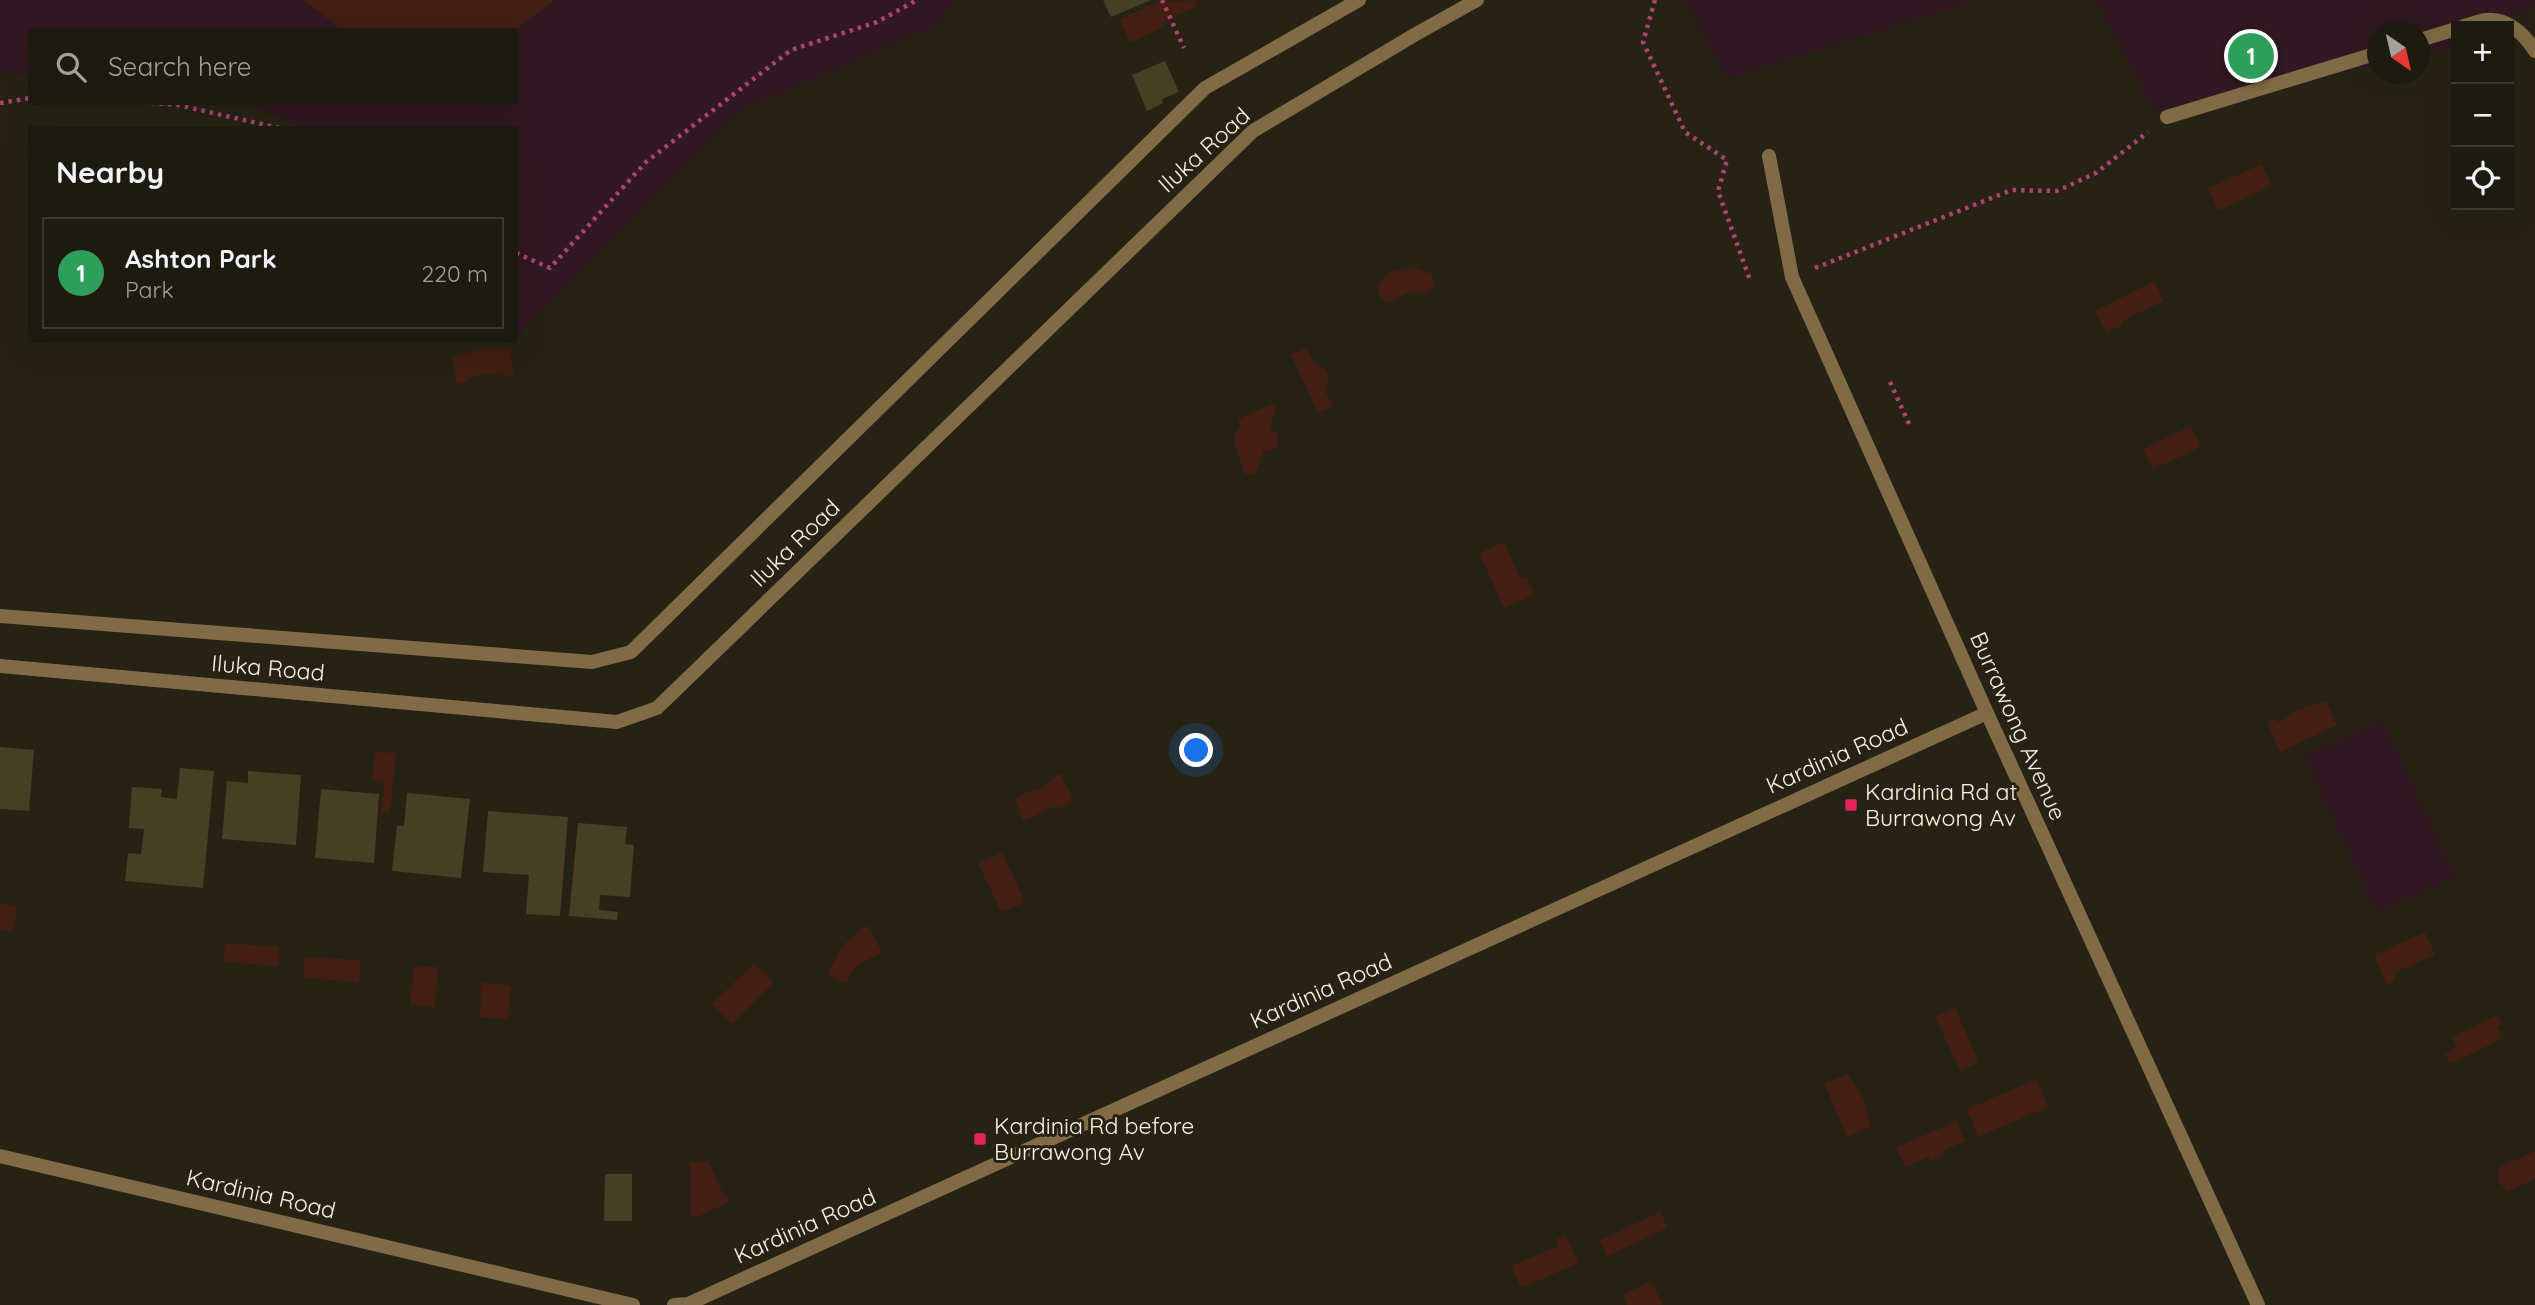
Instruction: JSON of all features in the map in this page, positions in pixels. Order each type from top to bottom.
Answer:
[{"type":"street","name":"Iluka Road","points":[[0,616],[592,662],[631,652],[1205,88],[1359,0]]},
{"type":"street","name":"Iluka Road","points":[[0,666],[617,722],[657,708],[1253,131],[1477,0]]},
{"type":"street","points":[[2514,28],[2526,36],[2535,51]]},
{"type":"street","points":[[2430,37],[2451,31]]},
{"type":"street","points":[[2167,117],[2367,55]]},
{"type":"street","name":"Burrawong Avenue","points":[[1769,156],[1791,277],[2258,1305]]},
{"type":"street","name":"Kardinia Road","points":[[674,1305],[688,1304],[1987,713]]},
{"type":"street","name":"Kardinia Road","points":[[0,1156],[633,1305]]},
{"type":"path","points":[[518,254],[550,268],[646,162],[791,50],[877,22],[917,0]]},
{"type":"path","points":[[1162,0],[1184,48]]},
{"type":"path","points":[[1655,0],[1643,42],[1685,132],[1727,160],[1718,191],[1750,280]]},
{"type":"path","points":[[0,103],[28,98]]},
{"type":"path","points":[[178,105],[270,126]]},
{"type":"path","points":[[1791,277],[2012,190],[2057,191],[2096,173],[2167,117]]},
{"type":"path","points":[[1890,382],[1910,426]]},
{"type":"shaded area","points":[[0,0],[304,0],[339,28],[28,28],[28,76],[0,73]]},
{"type":"shaded area","points":[[304,0],[555,0],[518,28],[339,28]]},
{"type":"shaded area","points":[[555,0],[955,0],[936,26],[737,112],[518,335],[518,126],[299,126],[252,105],[518,105],[518,28]]},
{"type":"shaded area","points":[[1163,0],[1195,0],[1198,6],[1162,22],[1164,27],[1130,43],[1120,19]]},
{"type":"shaded area","points":[[1684,0],[1978,0],[1727,79]]},
{"type":"shaded area","points":[[2096,0],[2535,0],[2535,7],[2504,21],[2451,21],[2451,45],[2430,54],[2430,21],[2367,21],[2367,67],[2154,110]]},
{"type":"shaded area","points":[[2262,164],[2272,186],[2218,211],[2208,188]]},
{"type":"shaded area","points":[[1412,267],[1432,274],[1435,286],[1428,292],[1408,293],[1387,303],[1380,297],[1377,287],[1384,277],[1391,272]]},
{"type":"shaded area","points":[[2154,281],[2164,301],[2124,320],[2122,325],[2106,333],[2095,311]]},
{"type":"shaded area","points":[[510,348],[514,375],[503,377],[503,372],[467,378],[467,382],[456,384],[452,357],[480,349]]},
{"type":"shaded area","points":[[1306,348],[1313,362],[1327,373],[1325,391],[1334,406],[1318,413],[1291,355]]},
{"type":"shaded area","points":[[1271,404],[1276,407],[1270,428],[1277,433],[1278,445],[1272,451],[1264,451],[1255,476],[1244,473],[1233,437],[1240,426],[1237,420]]},
{"type":"shaded area","points":[[2191,426],[2201,447],[2153,469],[2143,449]]},
{"type":"shaded area","points":[[1504,542],[1521,579],[1526,577],[1535,595],[1504,608],[1479,553]]},
{"type":"shaded area","points":[[2326,701],[2337,725],[2280,752],[2267,723],[2273,719],[2279,722],[2296,710]]},
{"type":"shaded area","points":[[2382,720],[2456,876],[2377,913],[2304,757]]},
{"type":"shaded area","points":[[375,752],[396,753],[390,813],[381,813],[384,781],[372,780]]},
{"type":"shaded area","points":[[1061,774],[1071,795],[1071,803],[1058,809],[1056,806],[1023,821],[1015,799],[1026,792],[1040,789]]},
{"type":"shaded area","points":[[1002,852],[1023,897],[1022,904],[1004,911],[999,908],[978,863]]},
{"type":"shaded area","points":[[0,904],[17,906],[14,928],[10,932],[0,929]]},
{"type":"shaded area","points":[[868,925],[882,952],[855,967],[846,983],[828,976],[843,946]]},
{"type":"shaded area","points":[[2425,932],[2435,955],[2396,972],[2395,981],[2387,985],[2374,955]]},
{"type":"shaded area","points":[[225,943],[279,947],[278,966],[224,962]]},
{"type":"shaded area","points":[[305,957],[361,960],[359,982],[303,978]]},
{"type":"shaded area","points":[[754,963],[774,982],[732,1024],[712,1004]]},
{"type":"shaded area","points":[[414,966],[438,967],[435,1007],[410,1005]]},
{"type":"shaded area","points":[[482,982],[511,986],[508,1019],[480,1017]]},
{"type":"shaded area","points":[[1955,1008],[1979,1063],[1960,1071],[1935,1016]]},
{"type":"shaded area","points":[[2497,1015],[2502,1025],[2497,1027],[2502,1039],[2450,1064],[2445,1054],[2456,1048],[2452,1037]]},
{"type":"shaded area","points":[[1848,1074],[1864,1100],[1871,1127],[1847,1137],[1824,1083]]},
{"type":"shaded area","points":[[2037,1079],[2048,1107],[1978,1137],[1967,1109]]},
{"type":"shaded area","points":[[1957,1121],[1965,1141],[1943,1151],[1944,1155],[1931,1161],[1929,1157],[1905,1167],[1896,1147]]},
{"type":"shaded area","points":[[2535,1151],[2535,1179],[2508,1192],[2498,1181],[2497,1168]]},
{"type":"shaded area","points":[[690,1162],[709,1162],[724,1196],[727,1195],[730,1202],[695,1218],[691,1216]]},
{"type":"shaded area","points":[[1660,1212],[1668,1228],[1607,1256],[1600,1240]]},
{"type":"shaded area","points":[[1566,1235],[1579,1263],[1521,1288],[1511,1266],[1558,1246],[1556,1239]]},
{"type":"shaded area","points":[[1651,1281],[1663,1305],[1627,1305],[1623,1295]]},
{"type":"building","points":[[1103,0],[1151,0],[1111,17]]},
{"type":"building","points":[[1165,61],[1179,92],[1162,99],[1163,103],[1147,111],[1132,75]]},
{"type":"building","points":[[0,747],[34,750],[29,811],[0,809]]},
{"type":"building","points":[[180,768],[214,771],[203,888],[125,881],[128,853],[141,854],[144,829],[129,828],[132,787],[162,789],[161,797],[177,799]]},
{"type":"building","points":[[248,771],[301,775],[296,845],[222,839],[227,781],[248,783]]},
{"type":"building","points":[[321,789],[379,794],[374,863],[315,858]]},
{"type":"building","points":[[407,793],[470,799],[461,878],[392,871],[397,826],[404,826]]},
{"type":"building","points":[[488,811],[568,817],[560,916],[526,914],[529,875],[483,872]]},
{"type":"building","points":[[578,823],[627,827],[625,844],[634,845],[630,897],[600,895],[599,910],[618,912],[617,920],[569,916]]},
{"type":"building","points":[[605,1174],[632,1174],[632,1221],[604,1221]]},
{"type":"place","name":"Ashton Park","points":[[2251,56]]},
{"type":"place","name":"Kardinia Rd at Burrawong Av","points":[[1851,805]]},
{"type":"place","name":"Kardinia Rd before Burrawong Av","points":[[980,1139]]}]
